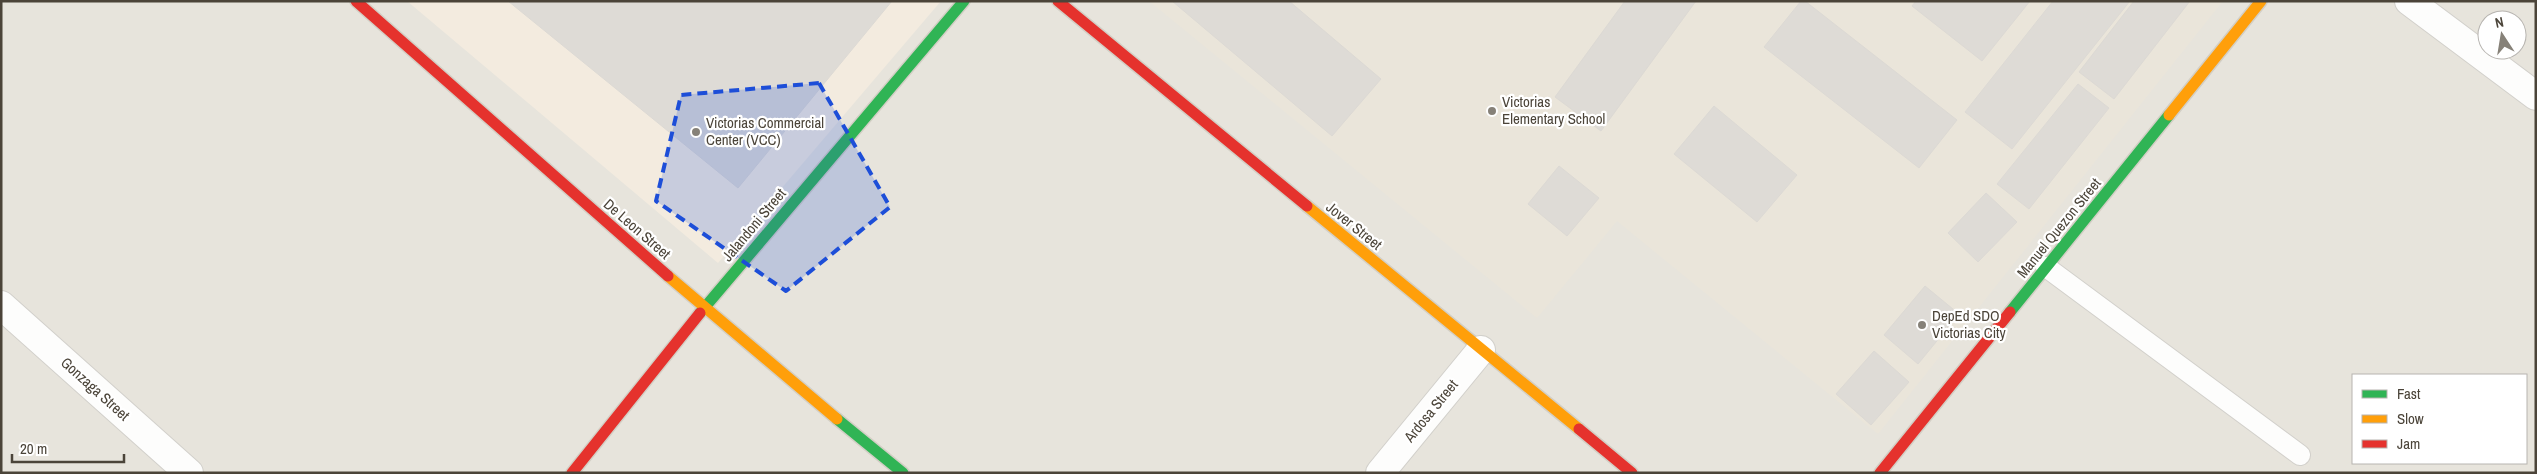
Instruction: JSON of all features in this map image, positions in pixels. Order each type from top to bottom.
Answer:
[{"type":"street","name":"De Leon Street","points":[[356,1],[704,308],[903,473]]},
{"type":"street","name":"Jalandoni Street","points":[[572,473],[704,308],[964,1]]},
{"type":"street","name":"Jover Street","points":[[1058,1],[1632,473]]},
{"type":"street","name":"Manuel Quezon Street","points":[[1880,473],[2261,1]]},
{"type":"street","points":[[2409,1],[2536,96]]},
{"type":"street","name":"Gonzaga Street","points":[[1,305],[189,473]]},
{"type":"street","name":"Ardosa Street","points":[[1380,473],[1481,350]]},
{"type":"lane","points":[[2046,267],[2300,455]]},
{"type":"highlighted area","points":[[819,83],[890,207],[786,291],[656,201],[681,95]]},
{"type":"shaded area","points":[[1,1],[2536,1],[2536,473],[1,473]]},
{"type":"shaded area","name":"Victorias Commercial Center (VCC)","points":[[407,1],[941,1],[718,263]]},
{"type":"shaded area","points":[[1149,1],[2223,1],[1878,434],[1617,221],[1537,318]]},
{"type":"building","points":[[508,1],[892,1],[738,188]]},
{"type":"building","points":[[1172,1],[1289,1],[1381,79],[1332,136]]},
{"type":"building","points":[[1625,1],[1696,1],[1601,131],[1555,97]]},
{"type":"building","points":[[1801,1],[1805,1],[1957,120],[1919,168],[1764,47]]},
{"type":"building","points":[[1916,1],[2030,1],[1982,61],[1912,6]]},
{"type":"building","points":[[2053,1],[2130,1],[2012,149],[1965,112]]},
{"type":"building","points":[[2134,1],[2190,1],[2114,99],[2079,72]]},
{"type":"building","points":[[2078,84],[2109,108],[2029,209],[1997,184]]},
{"type":"building","points":[[1714,106],[1797,175],[1757,222],[1674,154]]},
{"type":"building","points":[[1559,166],[1599,198],[1567,236],[1528,204]]},
{"type":"building","points":[[1986,193],[2017,222],[1978,262],[1948,233]]},
{"type":"building","name":"DepEd SDO Victorias City","points":[[1925,286],[1959,314],[1918,364],[1884,335]]},
{"type":"building","points":[[1874,351],[1909,382],[1871,425],[1836,394]]},
{"type":"traffic: fast","points":[[700,313],[964,1]]},
{"type":"traffic: fast","points":[[2010,312],[2169,115]]},
{"type":"traffic: fast","points":[[837,419],[903,473]]},
{"type":"traffic: slow","points":[[2169,115],[2261,1]]},
{"type":"traffic: slow","points":[[1307,206],[1579,429]]},
{"type":"traffic: slow","points":[[668,276],[837,419]]},
{"type":"traffic: jam","points":[[356,1],[668,276]]},
{"type":"traffic: jam","points":[[1058,1],[1307,206]]},
{"type":"traffic: jam","points":[[1880,473],[2010,312]]},
{"type":"traffic: jam","points":[[572,473],[700,313]]},
{"type":"traffic: jam","points":[[1579,429],[1632,473]]},
{"type":"place","name":"Victorias Elementary School","points":[[1492,111]]},
{"type":"place","name":"Victorias Commercial Center (VCC)","points":[[696,132]]},
{"type":"place","name":"DepEd SDO Victorias City","points":[[1922,325]]}]
